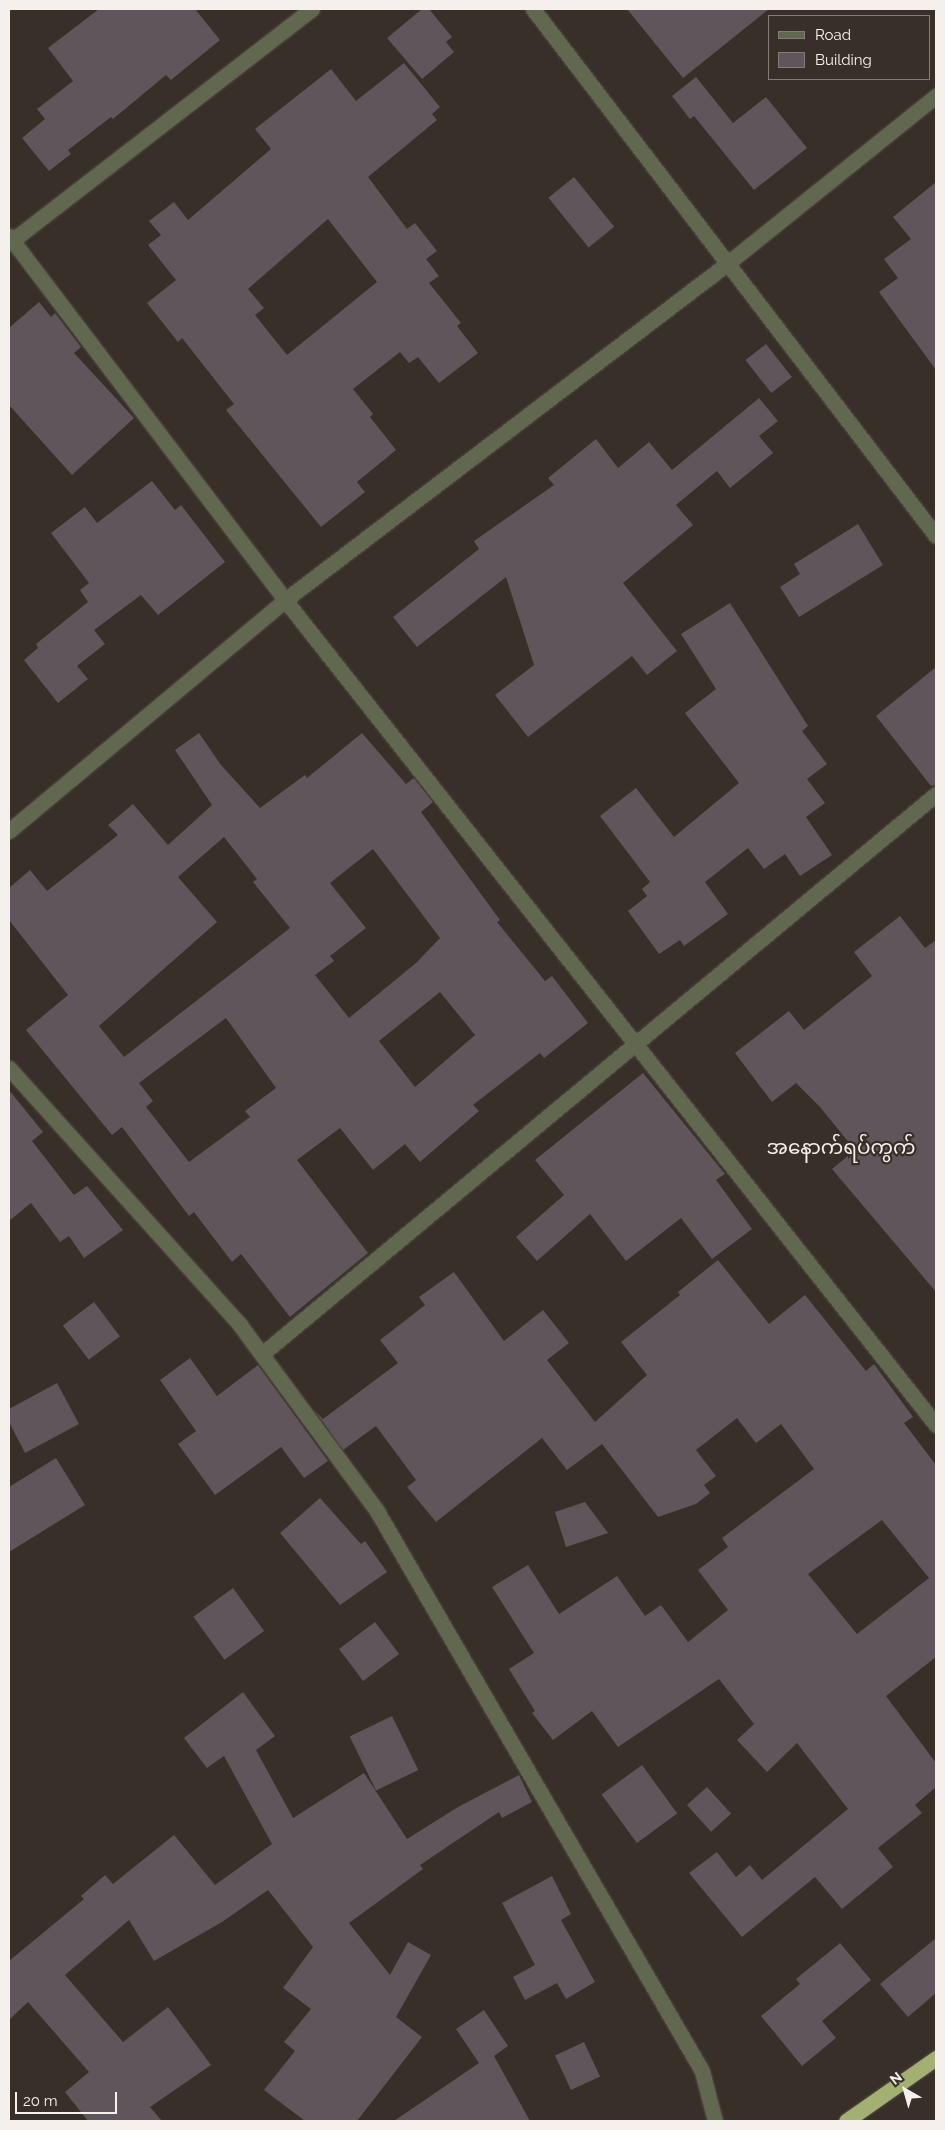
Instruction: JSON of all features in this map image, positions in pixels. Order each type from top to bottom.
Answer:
[{"type":"highway","points":[[846,2121],[936,2058]]},
{"type":"street","points":[[312,9],[10,240],[285,600],[634,1047],[936,1425]]},
{"type":"street","points":[[533,9],[936,536]]},
{"type":"street","points":[[9,831],[285,600],[728,263],[936,96]]},
{"type":"street","points":[[262,1354],[634,1047],[936,794]]},
{"type":"street","points":[[9,1068],[240,1325],[377,1511],[702,2071],[714,2121]]},
{"type":"building","points":[[99,9],[195,9],[220,40],[171,80],[166,75],[113,119],[111,117],[68,150],[71,154],[49,171],[22,138],[45,119],[37,109],[73,81],[48,48]]},
{"type":"building","points":[[422,9],[429,9],[452,37],[446,42],[454,52],[422,79],[387,38]]},
{"type":"building","points":[[627,9],[769,9],[683,78]]},
{"type":"building","points":[[404,63],[440,107],[432,114],[437,120],[368,177],[407,229],[415,223],[437,251],[426,259],[439,276],[429,283],[461,323],[457,326],[478,353],[439,383],[418,357],[409,363],[400,352],[353,389],[373,414],[370,417],[396,450],[357,482],[365,492],[321,527],[226,410],[234,404],[182,338],[178,342],[147,303],[176,280],[148,245],[161,235],[149,221],[174,202],[188,220],[271,149],[255,129],[331,69],[356,101]],"holes":[[[328,219],[377,282],[287,355],[255,315],[264,308],[248,289]]]},
{"type":"building","points":[[696,77],[733,123],[766,97],[807,148],[754,190],[694,116],[690,119],[672,96]]},
{"type":"building","points":[[574,177],[614,227],[589,248],[548,198]]},
{"type":"building","points":[[936,182],[936,370],[879,292],[898,278],[884,259],[911,239],[893,217]]},
{"type":"building","points":[[39,302],[51,317],[55,313],[81,347],[74,353],[134,418],[72,475],[9,405],[9,328]]},
{"type":"building","points":[[766,344],[792,377],[771,393],[746,360]]},
{"type":"building","points":[[759,398],[778,421],[759,436],[773,453],[730,488],[717,471],[676,505],[693,525],[623,583],[677,651],[647,675],[632,656],[528,737],[495,695],[534,665],[506,577],[417,647],[393,617],[479,549],[474,541],[554,485],[548,478],[596,439],[618,468],[649,442],[672,470]]},
{"type":"building","points":[[152,481],[175,510],[181,505],[225,562],[158,615],[141,595],[94,630],[105,644],[77,666],[88,679],[58,703],[24,660],[38,648],[36,644],[88,602],[80,590],[89,583],[51,533],[85,507],[97,523]]},
{"type":"building","points":[[858,524],[883,565],[799,617],[780,587],[800,574],[794,564]]},
{"type":"building","points":[[730,603],[808,726],[802,731],[827,764],[807,779],[825,803],[806,817],[832,855],[800,876],[785,854],[764,869],[748,848],[705,882],[728,914],[684,946],[680,940],[659,954],[628,911],[647,896],[642,889],[650,882],[600,816],[636,788],[674,837],[739,783],[685,713],[716,689],[681,634]]},
{"type":"building","points":[[936,667],[936,785],[931,786],[876,716]]},
{"type":"building","points":[[199,733],[221,765],[260,808],[305,775],[307,778],[362,733],[406,784],[414,778],[433,802],[421,812],[500,920],[497,922],[545,981],[552,976],[588,1023],[544,1058],[540,1053],[473,1105],[479,1111],[420,1162],[405,1144],[373,1170],[340,1128],[297,1160],[368,1253],[290,1317],[241,1254],[232,1262],[194,1212],[189,1216],[122,1127],[112,1135],[26,1030],[68,995],[9,920],[9,888],[30,870],[47,891],[118,835],[108,825],[133,804],[168,845],[212,805],[175,750]],"holes":[[[224,837],[257,879],[253,882],[290,928],[124,1057],[99,1026],[217,922],[178,877]],[[373,849],[440,938],[416,963],[349,1018],[315,975],[334,961],[330,956],[366,928],[330,883]],[[440,992],[475,1035],[415,1087],[379,1041]],[[226,1018],[276,1088],[245,1111],[250,1117],[189,1162],[146,1107],[153,1101],[139,1083]]]},
{"type":"building","points":[[900,916],[925,948],[936,940],[936,1292],[832,1169],[855,1150],[820,1107],[796,1083],[772,1102],[735,1053],[789,1011],[804,1030],[872,976],[854,952]]},
{"type":"building","points":[[643,1073],[725,1174],[716,1180],[752,1229],[712,1259],[681,1218],[626,1261],[590,1214],[537,1261],[516,1237],[564,1195],[535,1160]]},
{"type":"building","points":[[9,1090],[43,1132],[32,1141],[74,1195],[87,1186],[123,1230],[84,1258],[69,1236],[60,1242],[31,1203],[9,1221]]},
{"type":"building","points":[[718,1260],[769,1324],[805,1295],[866,1371],[874,1364],[913,1417],[904,1423],[936,1465],[936,1657],[886,1696],[936,1763],[936,1787],[915,1805],[922,1813],[878,1848],[893,1867],[842,1909],[815,1877],[742,1937],[689,1873],[717,1852],[736,1877],[750,1865],[762,1880],[848,1809],[797,1743],[767,1772],[737,1740],[754,1724],[719,1679],[618,1747],[592,1711],[553,1740],[532,1713],[535,1711],[509,1669],[534,1653],[492,1587],[528,1565],[559,1614],[617,1576],[645,1616],[661,1605],[688,1642],[728,1610],[698,1570],[728,1547],[722,1538],[814,1469],[781,1424],[756,1443],[737,1418],[696,1450],[716,1476],[704,1485],[710,1493],[696,1504],[658,1517],[602,1444],[567,1470],[542,1438],[436,1522],[407,1487],[416,1480],[376,1426],[343,1450],[315,1411],[323,1419],[398,1363],[380,1340],[425,1305],[419,1297],[454,1272],[504,1341],[543,1310],[569,1343],[547,1360],[595,1422],[647,1375],[621,1342],[680,1295],[678,1292]],"holes":[[[882,1520],[929,1578],[857,1634],[808,1574]]]},
{"type":"building","points":[[94,1302],[120,1336],[89,1360],[63,1325]]},
{"type":"building","points":[[190,1358],[217,1396],[258,1365],[328,1461],[304,1478],[281,1447],[215,1495],[178,1444],[196,1431],[160,1380]]},
{"type":"building","points":[[57,1383],[79,1424],[25,1453],[9,1422],[9,1409]]},
{"type":"building","points":[[56,1458],[85,1505],[9,1552],[9,1487]]},
{"type":"building","points":[[320,1498],[361,1544],[365,1541],[387,1572],[340,1605],[280,1533]]},
{"type":"building","points":[[585,1502],[608,1533],[566,1547],[555,1512]]},
{"type":"building","points":[[233,1588],[264,1631],[225,1660],[193,1617]]},
{"type":"building","points":[[375,1622],[399,1654],[363,1681],[339,1649]]},
{"type":"building","points":[[243,1692],[275,1736],[256,1750],[293,1818],[364,1773],[407,1839],[458,1807],[519,1775],[532,1802],[502,1818],[499,1812],[420,1865],[423,1869],[349,1923],[390,1975],[408,1942],[431,1955],[396,2017],[422,2037],[357,2121],[305,2121],[264,2090],[295,2051],[284,2042],[311,2009],[283,1988],[313,1947],[268,1890],[222,1922],[154,1961],[129,1920],[65,1975],[123,2042],[168,2007],[211,2065],[150,2107],[162,2121],[88,2121],[65,2092],[89,2072],[28,2002],[9,2020],[9,1961],[84,1899],[81,1896],[105,1875],[113,1884],[174,1835],[215,1885],[272,1844],[224,1756],[207,1768],[184,1738]]},
{"type":"building","points":[[392,1716],[418,1770],[376,1791],[350,1737]]},
{"type":"building","points":[[642,1765],[677,1814],[637,1843],[602,1794]]},
{"type":"building","points":[[707,1787],[731,1814],[711,1832],[687,1805]]},
{"type":"building","points":[[552,1876],[571,1914],[561,1920],[595,1982],[566,1999],[557,1983],[525,2000],[513,1977],[535,1965],[502,1903]]},
{"type":"building","points":[[936,1938],[936,1993],[908,2017],[880,1984]]},
{"type":"building","points":[[840,1943],[871,1980],[822,2021],[836,2038],[802,2066],[761,2016],[800,1984],[796,1979]]},
{"type":"building","points":[[484,2010],[508,2046],[494,2056],[530,2121],[394,2121],[479,2063],[456,2029]]},
{"type":"building","points":[[584,2042],[600,2076],[571,2090],[555,2056]]},
{"type":"district","name":"အနောက်ရပ်ကွက်","points":[[841,1147]]}]
